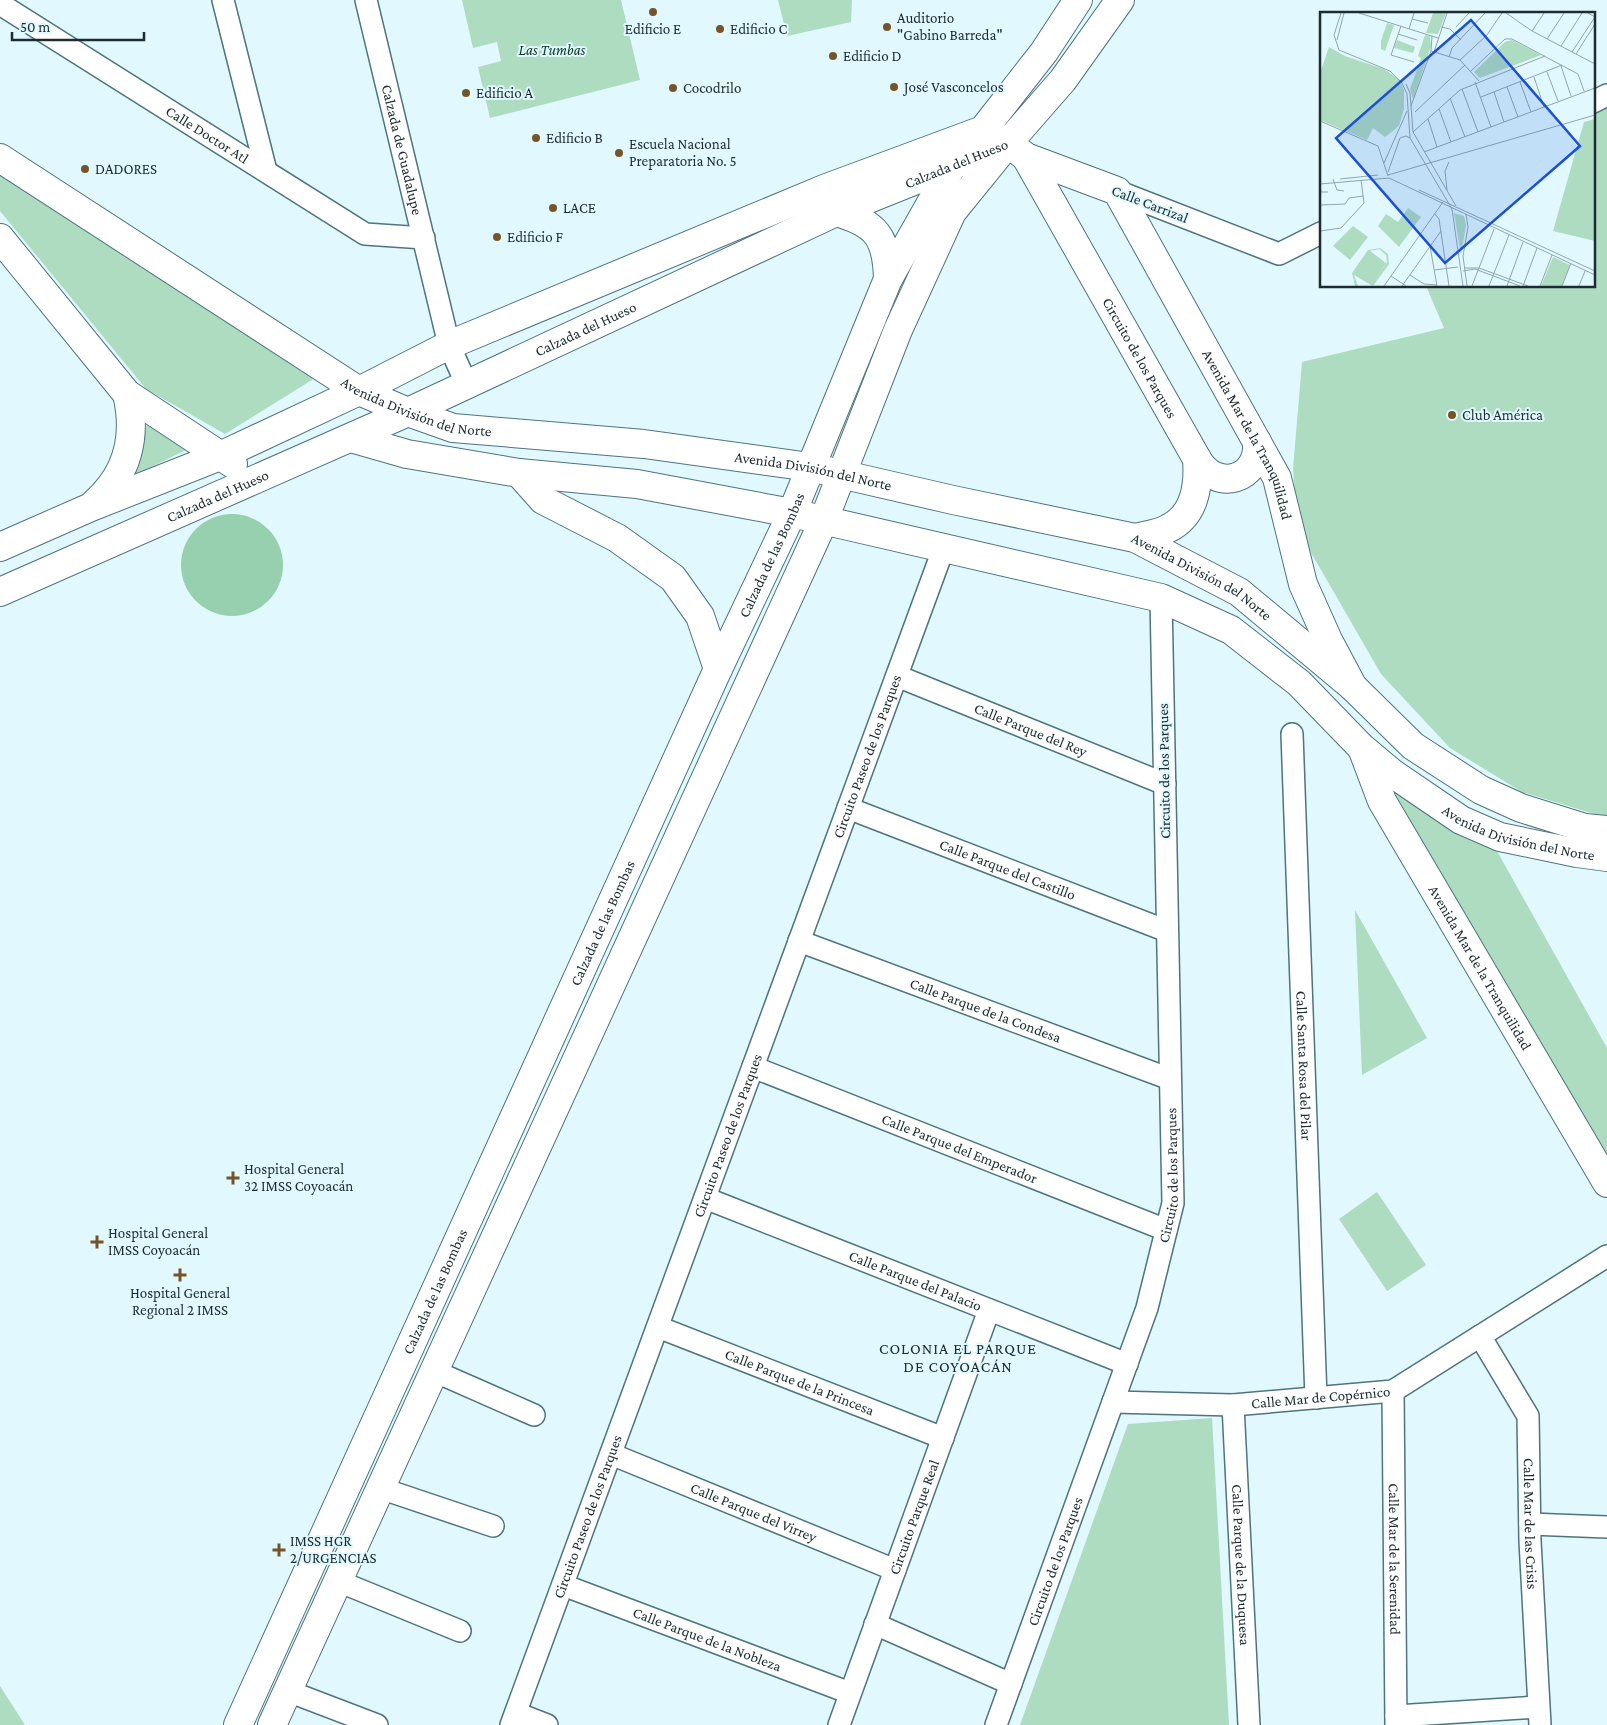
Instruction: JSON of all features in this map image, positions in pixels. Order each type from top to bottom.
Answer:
[{"type":"main road","name":"Calzada del Hueso","points":[[0,547],[92,507],[220,456],[359,391],[442,348],[824,189],[983,130],[1044,52],[1078,0]]},
{"type":"main road","name":"Calzada del Hueso","points":[[0,592],[351,438],[836,212],[952,166],[1017,150],[1063,80],[1120,0]]},
{"type":"main road","name":"Calle Carrizal","points":[[983,130],[1017,150],[1117,191]]},
{"type":"main road","name":"Calzada de las Bombas","points":[[238,1725],[718,669],[792,513],[888,279],[952,166],[983,130]]},
{"type":"main road","name":"Calzada de las Bombas","points":[[272,1725],[823,522],[898,330],[952,212],[1017,150]]},
{"type":"main road","name":"Circuito de los Parques","points":[[1017,150],[1197,459],[1199,482],[1193,501],[1179,522],[1167,530],[1135,538]]},
{"type":"main road","name":"Avenida División del Norte","points":[[0,158],[359,391],[408,412],[453,428],[644,444],[810,468],[1135,538],[1238,592],[1353,686],[1413,746],[1480,790],[1521,808],[1576,826],[1607,830]]},
{"type":"main road","name":"Avenida Mar de la Tranquilidad","points":[[1117,191],[1277,478],[1303,584],[1328,640],[1353,686]]},
{"type":"main road","points":[[836,212],[859,218],[877,234],[888,255],[888,279]]},
{"type":"main road","points":[[0,238],[127,394],[220,456],[258,478]]},
{"type":"main road","points":[[92,507],[114,483],[128,452],[132,423],[127,394]]},
{"type":"main road","name":"Avenida División del Norte","points":[[351,438],[407,454],[519,473],[637,484],[792,513],[823,522],[944,547],[1161,598],[1231,630],[1299,684],[1361,747],[1392,772],[1461,820],[1500,837],[1577,854],[1607,857]]},
{"type":"main road","points":[[1197,459],[1207,473],[1215,477],[1231,478],[1246,472],[1252,466],[1258,450],[1257,442]]},
{"type":"main road","points":[[519,473],[543,500],[617,538],[673,578],[700,616],[718,669]]},
{"type":"main road","name":"Avenida Mar de la Tranquilidad","points":[[1361,747],[1382,802],[1607,1183]]},
{"type":"street","points":[[223,0],[266,172]]},
{"type":"street","name":"Calzada de Guadalupe","points":[[366,0],[438,300],[442,348],[460,386]]},
{"type":"street","name":"Calle Doctor Atl","points":[[0,4],[365,234],[424,238]]},
{"type":"street","points":[[1594,102],[1607,95]]},
{"type":"street","name":"Calle Carrizal","points":[[1117,191],[1279,254],[1320,234]]},
{"type":"street","name":"Circuito Paseo de los Parques","points":[[514,1719],[944,547]]},
{"type":"street","name":"Circuito de los Parques","points":[[996,1725],[1147,1308],[1173,1203],[1161,598]]},
{"type":"street","name":"Calle Parque del Rey","points":[[896,676],[1164,784]]},
{"type":"street","name":"Calle Santa Rosa del Pilar","points":[[1292,734],[1316,1398]]},
{"type":"street","name":"Calle Parque del Castillo","points":[[848,808],[1168,931]]},
{"type":"street","name":"Calle Parque de la Condesa","points":[[800,941],[1170,1079]]},
{"type":"street","name":"Calle Parque del Emperador","points":[[753,1067],[1166,1230]]},
{"type":"street","name":"Calle Parque del Palacio","points":[[705,1198],[1127,1364]]},
{"type":"street","name":"Calle Mar de Copérnico","points":[[1113,1402],[1233,1405],[1393,1391],[1607,1256]]},
{"type":"street","name":"Circuito Parque Real","points":[[839,1725],[989,1310]]},
{"type":"street","name":"Calle Parque de la Princesa","points":[[658,1327],[942,1438]]},
{"type":"street","name":"Calle Mar de las Crisis","points":[[1480,1336],[1528,1416],[1530,1524],[1539,1716]]},
{"type":"street","points":[[434,1371],[534,1415]]},
{"type":"street","name":"Calle Mar de la Serenidad","points":[[1393,1391],[1396,1720]]},
{"type":"street","name":"Calle Parque de la Duquesa","points":[[1233,1405],[1249,1725]]},
{"type":"street","name":"Calle Parque del Virrey","points":[[611,1454],[895,1570]]},
{"type":"street","points":[[380,1488],[492,1526]]},
{"type":"street","points":[[1530,1524],[1607,1527]]},
{"type":"street","points":[[338,1581],[460,1631]]},
{"type":"street","name":"Calle Parque de la Nobleza","points":[[563,1584],[850,1693]]},
{"type":"street","points":[[875,1624],[1011,1684]]},
{"type":"street","points":[[288,1691],[377,1725]]},
{"type":"street","points":[[1396,1720],[1539,1716]]},
{"type":"street","points":[[514,1719],[547,1725]]},
{"type":"green space","name":"Las Tumbas","points":[[462,0],[621,0],[640,80],[490,118],[478,67],[501,61],[497,42],[473,48]]},
{"type":"green space","points":[[778,0],[852,0],[851,22],[787,36]]},
{"type":"green space","name":"Club América","points":[[1607,107],[1607,818],[1522,792],[1450,748],[1381,674],[1298,530],[1293,469],[1302,362],[1444,328],[1427,288],[1594,288],[1594,114]]},
{"type":"green space","points":[[0,175],[315,378],[225,434],[146,389],[0,211]]},
{"type":"green space","points":[[147,425],[186,450],[119,483]]},
{"type":"green space","points":[[232,514],[251,518],[268,529],[279,546],[283,565],[279,584],[268,601],[251,612],[232,616],[213,612],[196,601],[185,584],[181,565],[185,546],[196,529],[213,518]]},
{"type":"green space","points":[[1394,792],[1447,826],[1492,842],[1607,1048],[1607,1162]]},
{"type":"green space","points":[[1355,910],[1427,1038],[1362,1075]]},
{"type":"green space","points":[[1377,1192],[1426,1265],[1387,1291],[1339,1219]]},
{"type":"green space","points":[[1212,1418],[1229,1725],[1020,1725],[1128,1424]]},
{"type":"green space","points":[[0,1686],[25,1725],[0,1725]]},
{"type":"place","name":"Edificio E","points":[[653,12]]},
{"type":"place","name":"Auditorio \"Gabino Barreda\"","points":[[887,27]]},
{"type":"place","name":"Edificio C","points":[[720,29]]},
{"type":"place","name":"Edificio D","points":[[833,56]]},
{"type":"place","name":"José Vasconcelos","points":[[894,87]]},
{"type":"place","name":"Cocodrilo","points":[[673,88]]},
{"type":"place","name":"Edificio A","points":[[466,93]]},
{"type":"place","name":"Edificio B","points":[[536,138]]},
{"type":"place","name":"Escuela Nacional Preparatoria No. 5","points":[[619,153]]},
{"type":"place","name":"DADORES","points":[[85,169]]},
{"type":"place","name":"LACE","points":[[553,208]]},
{"type":"place","name":"Edificio F","points":[[497,237]]},
{"type":"place","name":"Club América","points":[[1452,415]]},
{"type":"place","name":"Hospital General 32 IMSS Coyoacán","points":[[233,1178]]},
{"type":"place","name":"Hospital General IMSS Coyoacán","points":[[97,1242]]},
{"type":"place","name":"Hospital General Regional 2 IMSS","points":[[180,1275]]},
{"type":"place","name":"IMSS HGR 2/URGENCIAS","points":[[279,1550]]},
{"type":"district","name":"COLONIA EL PARQUE DE COYOACÁN","points":[[958,1357]]}]
